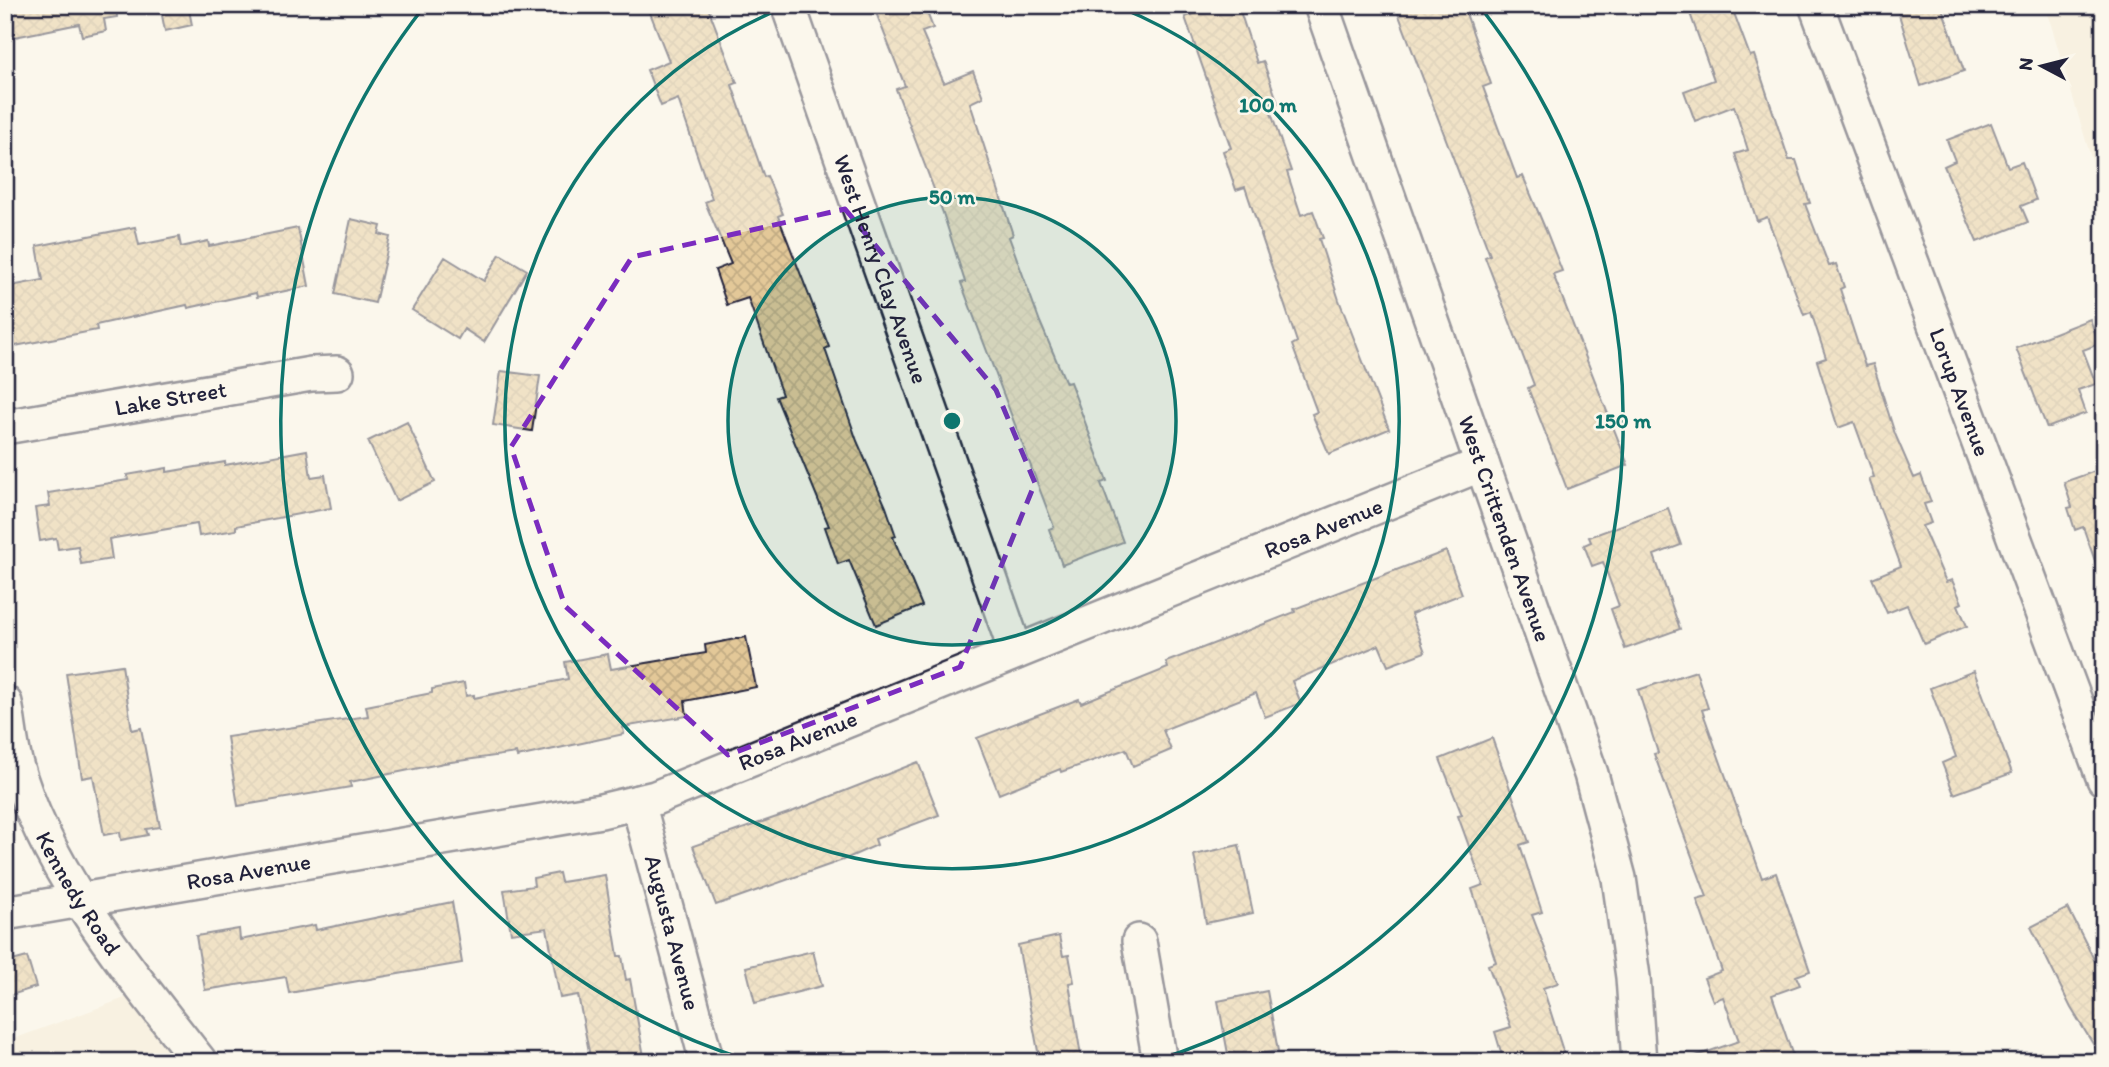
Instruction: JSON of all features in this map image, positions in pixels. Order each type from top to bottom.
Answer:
[{"type":"street","name":"West Henry Clay Avenue","points":[[788,5],[1016,652]]},
{"type":"street","name":"West Crittenden Avenue","points":[[1321,5],[1591,774],[1619,878],[1633,977],[1639,1062]]},
{"type":"street","name":"Lorup Avenue","points":[[1816,5],[2093,720],[2104,779]]},
{"type":"street","name":"Lake Street","points":[[5,427],[311,374],[337,373]]},
{"type":"street","name":"Rosa Avenue","points":[[5,913],[601,811],[638,802],[667,793],[1482,464]]},
{"type":"street","name":"Kennedy Road","points":[[5,703],[15,762],[42,830],[80,900],[144,991],[200,1062]]},
{"type":"street","name":"Augusta Avenue","points":[[638,802],[707,1062]]},
{"type":"street","points":[[1139,941],[1160,1062]]},
{"type":"highlighted area","points":[[845,209],[996,390],[1035,483],[960,667],[728,755],[565,606],[511,447],[632,257]]},
{"type":"shaded area","points":[[2045,5],[2104,5],[2104,201]]},
{"type":"shaded area","points":[[144,991],[200,1062],[5,1062],[5,1042]]},
{"type":"building","points":[[5,5],[116,5],[117,17],[104,19],[106,31],[82,36],[79,24],[5,39]]},
{"type":"building","points":[[160,5],[188,5],[192,25],[165,31]]},
{"type":"building","points":[[647,5],[707,5],[737,83],[732,85],[764,177],[767,176],[783,214],[778,216],[829,347],[825,349],[857,441],[886,507],[896,536],[893,537],[922,606],[876,625],[849,560],[838,564],[825,527],[829,526],[776,397],[782,395],[748,298],[727,305],[715,270],[731,264],[705,202],[712,199],[678,99],[661,106],[647,70],[669,61]]},
{"type":"building","points":[[873,5],[924,5],[933,28],[922,32],[944,83],[973,71],[983,97],[970,103],[1013,235],[1009,237],[1040,322],[1066,383],[1070,382],[1107,481],[1101,483],[1123,542],[1062,565],[1049,529],[1054,527],[961,283],[965,282],[943,213],[896,89],[905,86]]},
{"type":"building","points":[[1220,5],[1238,5],[1257,63],[1263,61],[1278,103],[1269,107],[1291,171],[1287,172],[1301,215],[1313,211],[1339,300],[1389,429],[1329,454],[1312,414],[1317,412],[1292,345],[1297,342],[1245,187],[1236,190],[1223,151],[1231,148],[1185,17]]},
{"type":"building","points":[[1395,5],[1463,5],[1491,84],[1483,87],[1517,178],[1523,176],[1562,271],[1553,274],[1628,465],[1567,489],[1528,388],[1534,385],[1485,257],[1490,255]]},
{"type":"building","points":[[1687,5],[1731,5],[1750,56],[1754,55],[1789,160],[1796,160],[1810,203],[1805,204],[1829,266],[1836,264],[1844,287],[1840,289],[1865,366],[1873,364],[1895,434],[1914,478],[1921,475],[1931,502],[1924,504],[1931,523],[1922,526],[1946,582],[1952,580],[1962,603],[1958,605],[1967,626],[1924,644],[1907,605],[1887,613],[1872,578],[1901,566],[1869,479],[1874,477],[1854,422],[1838,428],[1817,361],[1826,358],[1811,312],[1804,315],[1767,217],[1757,221],[1735,154],[1748,150],[1734,106],[1695,121],[1684,91],[1714,80]]},
{"type":"building","points":[[1896,5],[1941,5],[1964,71],[1921,86]]},
{"type":"building","points":[[1991,123],[2008,167],[2022,162],[2036,200],[2021,206],[2028,222],[1977,242],[1944,166],[1955,161],[1947,140]]},
{"type":"building","points":[[351,219],[381,226],[379,234],[390,237],[375,303],[335,294]]},
{"type":"building","points":[[135,227],[139,245],[179,237],[181,247],[208,241],[209,246],[298,228],[309,286],[257,297],[256,293],[188,308],[187,305],[96,325],[97,330],[5,348],[5,287],[43,280],[37,246]]},
{"type":"building","points":[[500,254],[527,270],[484,342],[464,329],[458,339],[412,310],[445,257],[484,281]]},
{"type":"building","points":[[2090,319],[2099,344],[2083,350],[2096,384],[2078,390],[2086,413],[2047,428],[2016,348]]},
{"type":"building","points":[[501,371],[540,376],[532,431],[493,425]]},
{"type":"building","points":[[407,422],[435,482],[396,501],[368,441]]},
{"type":"building","points":[[307,450],[311,477],[325,475],[331,508],[236,526],[236,530],[199,536],[197,524],[109,539],[112,559],[81,564],[78,546],[58,549],[56,538],[40,541],[35,508],[50,506],[48,493],[128,480],[127,475],[167,468],[167,472],[225,462],[225,465]]},
{"type":"building","points":[[2104,468],[2104,574],[2100,575],[2083,527],[2075,530],[2068,508],[2072,507],[2064,482]]},
{"type":"building","points":[[1668,508],[1681,545],[1654,555],[1680,629],[1625,649],[1611,609],[1619,606],[1603,562],[1592,566],[1584,545],[1591,542],[1589,537]]},
{"type":"building","points":[[1446,551],[1462,594],[1411,614],[1425,652],[1388,666],[1379,645],[1292,681],[1301,703],[1265,717],[1256,693],[1163,730],[1171,750],[1133,766],[1126,749],[1061,772],[1060,769],[999,794],[977,738],[1079,699],[1081,703],[1168,668],[1166,662]]},
{"type":"building","points":[[746,637],[756,687],[685,701],[687,716],[623,727],[624,734],[517,757],[516,753],[444,763],[350,782],[351,787],[238,806],[227,737],[368,716],[366,706],[432,693],[432,689],[464,683],[466,696],[474,695],[474,698],[568,679],[565,662],[608,654],[611,669],[706,653],[705,645]]},
{"type":"building","points":[[122,665],[132,730],[141,728],[160,827],[146,829],[148,835],[121,840],[120,832],[104,835],[93,776],[82,778],[66,673]]},
{"type":"building","points":[[1696,671],[1708,708],[1702,710],[1762,878],[1776,873],[1810,971],[1796,976],[1800,985],[1772,995],[1795,1062],[1690,1062],[1690,1058],[1739,1041],[1723,997],[1713,1001],[1704,978],[1722,971],[1697,900],[1707,897],[1654,754],[1658,753],[1638,690]]},
{"type":"building","points":[[1974,671],[2012,773],[1954,794],[1942,763],[1956,757],[1930,688]]},
{"type":"building","points":[[1492,738],[1529,842],[1520,845],[1542,912],[1532,915],[1558,983],[1543,988],[1564,1054],[1538,1062],[1504,1062],[1495,1032],[1511,1027],[1488,965],[1496,962],[1472,889],[1483,885],[1458,816],[1462,815],[1440,759]]},
{"type":"building","points":[[918,762],[939,815],[875,839],[877,845],[843,860],[716,905],[693,846],[794,811]]},
{"type":"building","points":[[1239,845],[1253,913],[1206,923],[1194,855]]},
{"type":"building","points":[[559,873],[561,882],[605,875],[618,956],[622,956],[626,980],[630,979],[645,1062],[591,1062],[578,995],[560,998],[547,928],[511,933],[504,890],[534,886],[533,878]]},
{"type":"building","points":[[452,902],[462,963],[289,993],[286,977],[205,990],[196,936],[239,929],[240,940],[315,925],[316,930]]},
{"type":"building","points":[[2068,908],[2104,979],[2104,1062],[2071,1008],[2031,927]]},
{"type":"building","points":[[1059,936],[1063,956],[1069,955],[1074,982],[1069,983],[1082,1062],[1040,1062],[1018,945]]},
{"type":"building","points":[[813,951],[822,986],[755,1003],[746,967]]},
{"type":"building","points":[[27,957],[36,987],[5,997],[5,963]]},
{"type":"building","points":[[1267,991],[1278,1051],[1229,1059],[1218,1001]]}]
